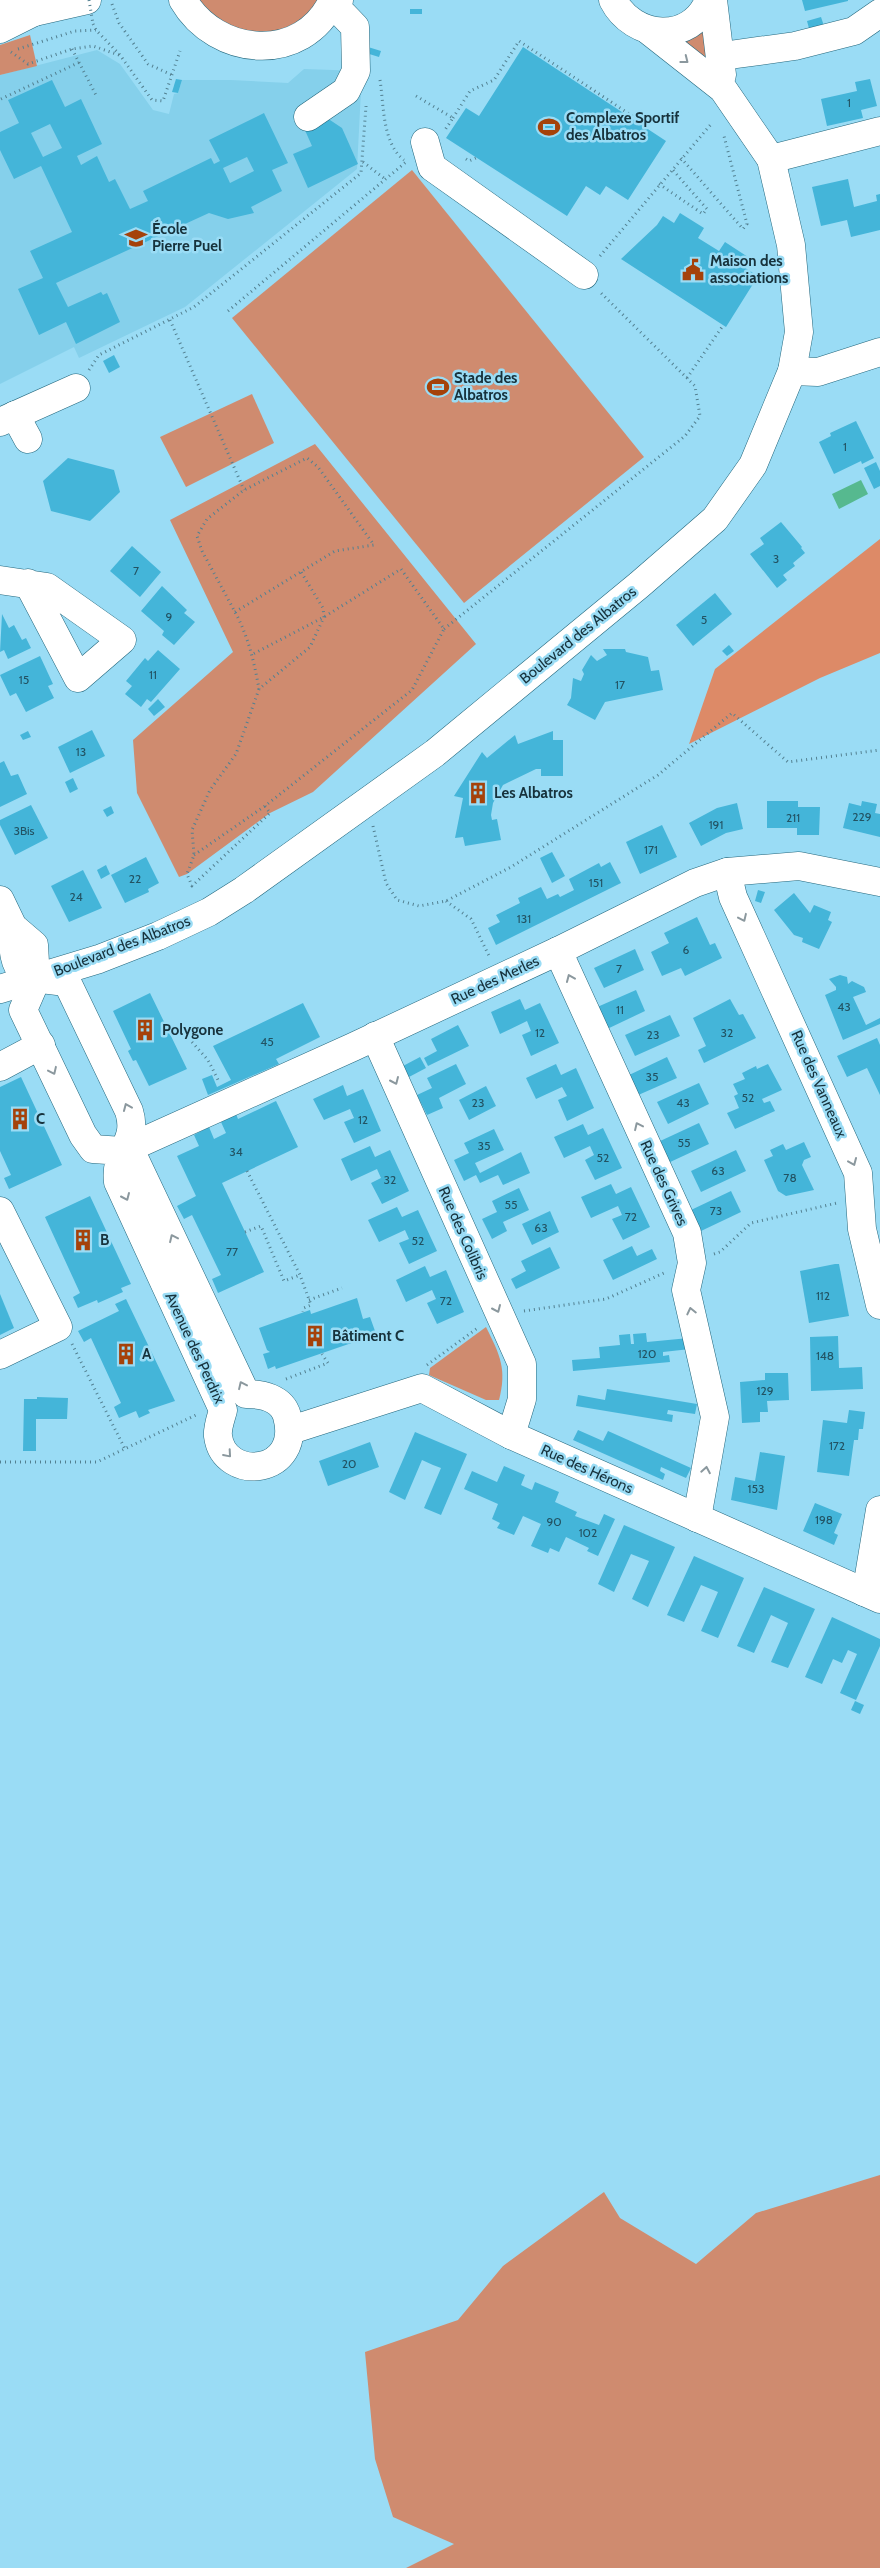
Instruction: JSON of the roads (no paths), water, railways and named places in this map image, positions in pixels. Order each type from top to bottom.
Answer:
[{"type":"street","points":[[183,0],[201,24],[215,34],[246,46],[280,43],[303,33],[322,17],[335,1],[355,27],[356,71],[346,91],[308,117]]},
{"type":"street","points":[[589,0],[615,5]]},
{"type":"street","points":[[648,30],[675,30],[688,24],[698,16],[709,0]]},
{"type":"street","points":[[712,0],[722,56],[723,89]]},
{"type":"street","name":"Boulevard des Albatros","points":[[36,980],[158,936],[209,912],[244,890],[434,753],[639,585],[715,519],[753,465],[792,371],[799,332],[791,245],[771,159],[723,89],[648,30],[636,26],[615,5]]},
{"type":"street","points":[[0,14],[90,8]]},
{"type":"street","points":[[0,29],[34,12]]},
{"type":"street","points":[[722,56],[795,46],[854,31],[880,13]]},
{"type":"street","points":[[771,159],[880,131]]},
{"type":"street","points":[[425,142],[432,167],[584,276]]},
{"type":"street","points":[[792,371],[818,372],[880,352]]},
{"type":"street","points":[[28,439],[7,418],[76,388]]},
{"type":"street","points":[[0,580],[28,583]]},
{"type":"street","name":"Rue des Merles","points":[[122,1151],[254,1094],[558,951],[695,883],[727,872],[799,866],[880,882]]},
{"type":"street","name":"Rue des Vanneaux","points":[[727,872],[733,897],[858,1173],[862,1229],[880,1305]]},
{"type":"street","points":[[0,900],[13,927],[12,954],[22,972],[36,980]]},
{"type":"street","name":"Rue des Grives","points":[[558,951],[687,1233],[692,1263],[686,1290],[715,1418],[697,1518]]},
{"type":"street","points":[[0,989],[36,980]]},
{"type":"street","points":[[36,980],[23,1010],[41,1044],[83,1135],[93,1150],[122,1151]]},
{"type":"street","name":"Avenue des Perdrix","points":[[36,980],[67,982],[101,1049],[129,1111],[133,1124],[132,1136],[122,1151],[116,1168],[118,1182],[223,1410],[217,1434],[219,1444],[233,1461],[254,1467],[266,1465],[278,1459],[287,1447],[291,1430],[286,1412],[276,1400],[260,1394],[246,1394],[135,1160],[122,1151]]},
{"type":"street","name":"Rue des Colibris","points":[[375,1036],[522,1364],[522,1399],[511,1435]]},
{"type":"street","points":[[0,1067],[41,1044]]},
{"type":"street","points":[[0,1211],[58,1327],[0,1355]]},
{"type":"street","name":"Rue des Hérons","points":[[291,1430],[422,1388],[511,1435],[872,1596]]},
{"type":"street","points":[[872,1596],[868,1582],[880,1510]]},
{"type":"place","name":"Complexe Sportif des Albatros","points":[[549,127]]},
{"type":"place","name":"École Pierre Puel","points":[[136,238]]},
{"type":"place","name":"Maison des associations","points":[[693,270]]},
{"type":"place","name":"Stade des Albatros","points":[[438,387]]},
{"type":"place","name":"Les Albatros","points":[[478,793]]},
{"type":"place","name":"Polygone","points":[[145,1030]]},
{"type":"place","name":"C","points":[[20,1119]]},
{"type":"place","name":"B","points":[[83,1240]]},
{"type":"place","name":"Bâtiment C","points":[[315,1336]]},
{"type":"place","name":"A","points":[[126,1354]]}]
